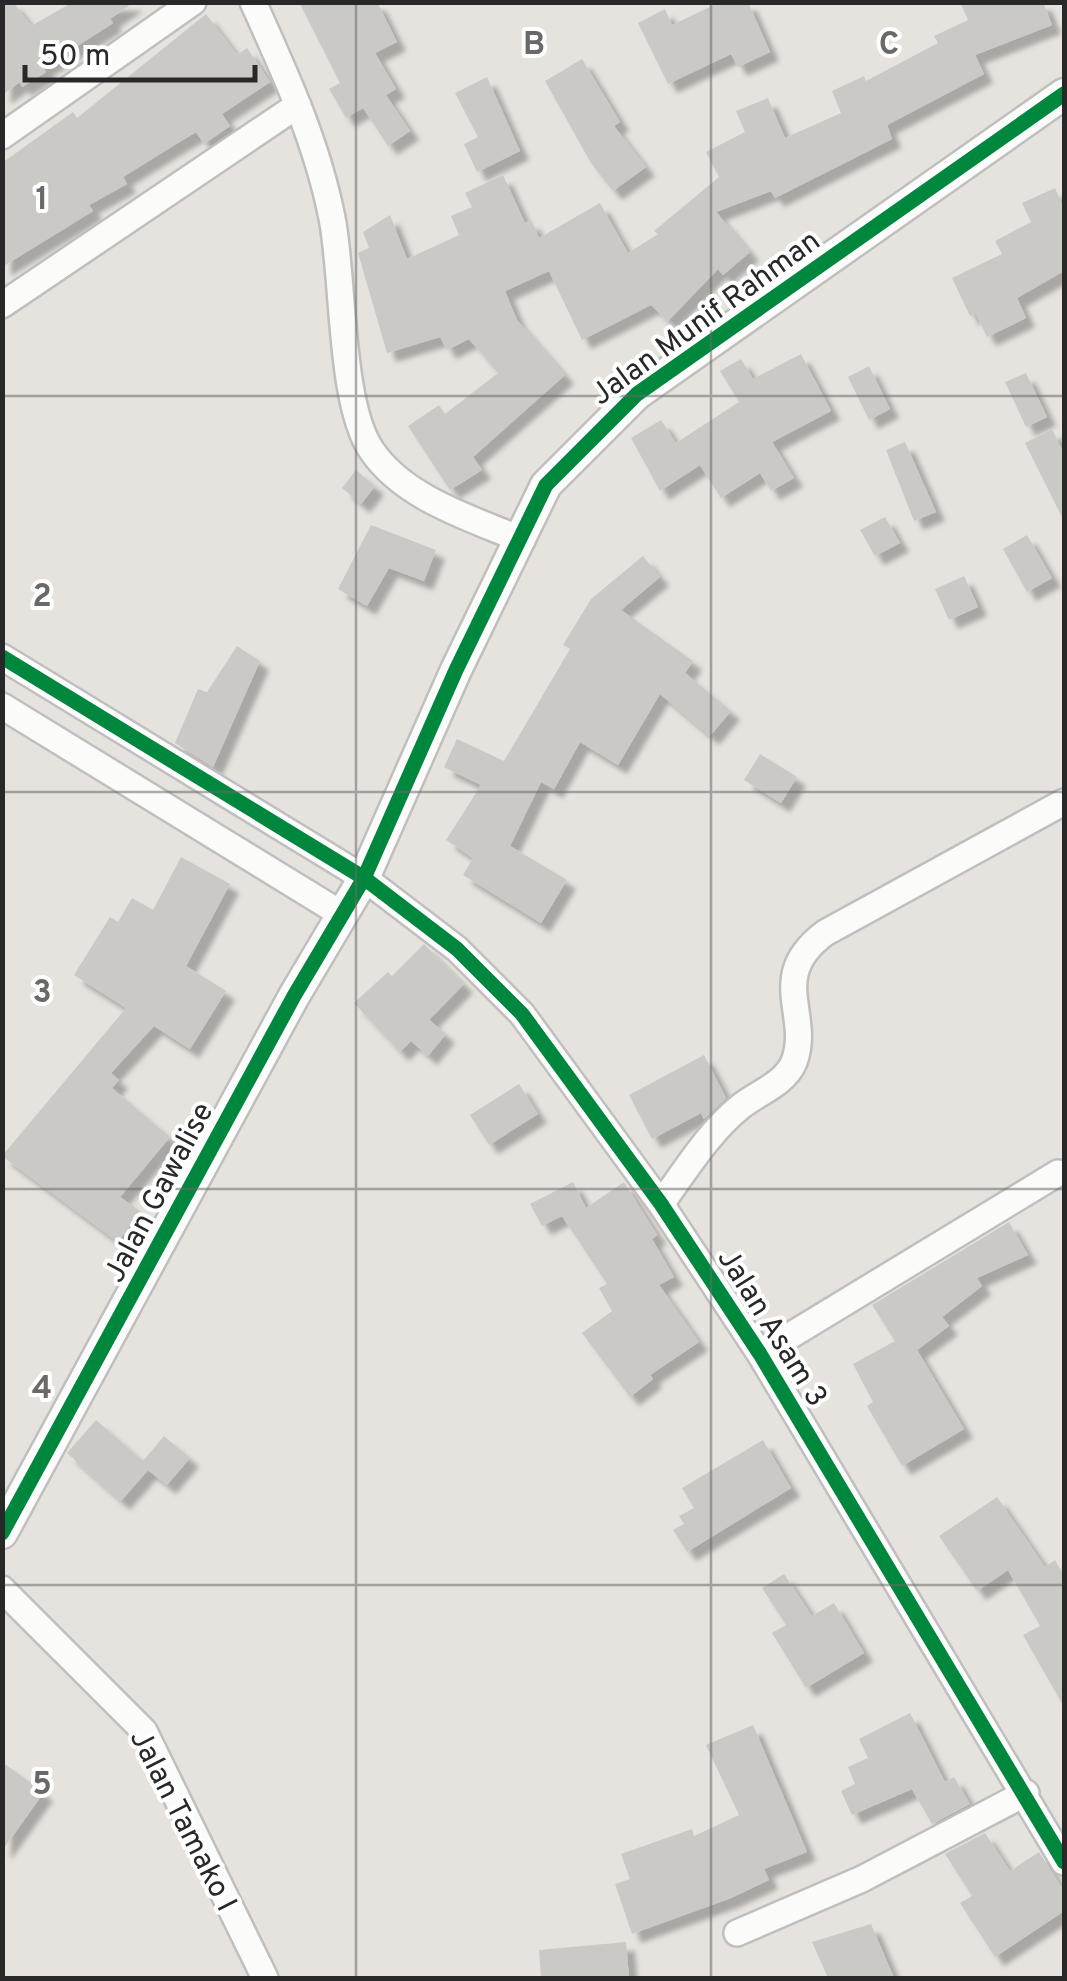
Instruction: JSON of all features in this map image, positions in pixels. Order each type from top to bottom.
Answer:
[{"type":"street","points":[[2,136],[192,2]]},
{"type":"street","points":[[253,2],[315,145],[333,222],[344,341],[358,416],[371,451],[407,486],[443,507],[522,540]]},
{"type":"street","name":"Jalan Munif Rahman","points":[[364,878],[456,670],[546,485],[637,394],[1064,94]]},
{"type":"street","points":[[2,305],[298,105]]},
{"type":"street","name":"Jalan Asam 3","points":[[2,657],[364,878],[493,981],[564,1068],[661,1204],[760,1354],[1064,1862]]},
{"type":"street","points":[[2,706],[343,915]]},
{"type":"street","points":[[661,1204],[730,1118],[779,1080],[794,1063],[794,979],[803,949],[825,933],[1064,802]]},
{"type":"street","name":"Jalan Gawalise","points":[[2,1533],[294,996],[364,878]]},
{"type":"street","points":[[760,1354],[1058,1173]]},
{"type":"street","name":"Jalan Tamako I","points":[[2,1590],[144,1731],[264,1978]]},
{"type":"street","points":[[737,1933],[862,1879],[1026,1793]]},
{"type":"building","points":[[2,2],[13,2],[31,26],[73,2],[134,2],[110,19],[113,23],[43,68],[46,72],[22,87],[20,82],[2,95]]},
{"type":"building","points":[[299,2],[377,2],[397,42],[375,53],[396,89],[386,95],[410,131],[388,146],[363,108],[346,118],[329,89],[340,83]]},
{"type":"building","points":[[720,2],[748,2],[770,52],[738,67],[731,54],[668,84],[638,23],[665,9],[672,25]]},
{"type":"building","points":[[960,2],[1043,2],[1052,25],[975,55],[984,74],[887,125],[892,139],[775,198],[771,191],[716,212],[750,252],[723,275],[718,269],[668,321],[651,305],[582,340],[549,271],[505,291],[517,320],[565,375],[473,457],[482,470],[450,490],[408,426],[439,405],[445,414],[498,373],[469,339],[447,350],[440,337],[387,353],[358,253],[369,248],[363,232],[390,215],[407,259],[459,235],[451,216],[472,207],[465,193],[503,175],[525,223],[531,220],[539,238],[600,203],[628,253],[658,234],[654,231],[719,177],[706,152],[745,132],[736,111],[768,98],[785,138],[841,113],[832,91],[864,76],[866,81],[938,43],[934,36],[968,20]]},
{"type":"building","points":[[206,14],[237,55],[247,48],[270,82],[222,114],[230,126],[204,144],[196,132],[171,147],[123,177],[127,184],[89,205],[93,211],[2,267],[2,163],[73,112],[77,118]]},
{"type":"building","points":[[582,59],[620,122],[614,126],[646,167],[613,191],[591,163],[545,81]]},
{"type":"building","points":[[487,77],[520,151],[477,172],[464,144],[478,137],[455,93]]},
{"type":"building","points":[[1055,188],[1064,209],[1064,271],[1017,298],[1026,318],[987,337],[976,314],[970,316],[952,278],[1002,254],[995,241],[1031,222],[1022,203]]},
{"type":"building","points":[[801,354],[831,411],[772,442],[794,478],[771,491],[760,473],[721,498],[700,465],[660,491],[631,438],[661,420],[676,443],[739,402],[720,371],[741,359],[753,379]]},
{"type":"building","points":[[869,366],[890,409],[869,420],[848,377]]},
{"type":"building","points":[[1026,373],[1047,417],[1026,427],[1005,382]]},
{"type":"building","points":[[1052,429],[1064,454],[1064,521],[1025,443]]},
{"type":"building","points":[[905,442],[936,512],[914,521],[886,450]]},
{"type":"building","points":[[356,470],[375,486],[361,504],[342,488]]},
{"type":"building","points":[[885,517],[900,543],[875,556],[860,530]]},
{"type":"building","points":[[371,525],[436,550],[424,581],[389,568],[367,606],[338,589]]},
{"type":"building","points":[[1027,535],[1052,578],[1027,592],[1003,549]]},
{"type":"building","points":[[643,556],[660,577],[621,610],[693,661],[685,673],[731,711],[710,736],[660,694],[618,765],[580,742],[554,789],[541,782],[510,846],[567,880],[541,923],[463,875],[473,858],[446,840],[481,785],[444,767],[457,739],[504,761],[570,649],[563,645],[591,599]]},
{"type":"building","points":[[964,576],[978,607],[949,620],[935,589]]},
{"type":"building","points":[[237,646],[260,661],[213,767],[175,743],[198,689],[207,692]]},
{"type":"building","points":[[760,754],[797,777],[781,803],[744,780]]},
{"type":"building","points":[[181,857],[230,884],[186,966],[226,991],[190,1049],[154,1026],[111,1073],[119,1080],[112,1088],[170,1137],[120,1197],[140,1211],[118,1242],[2,1156],[126,1008],[74,975],[110,917],[118,922],[132,898],[153,910]]},
{"type":"building","points":[[424,944],[464,984],[429,1020],[446,1034],[428,1056],[411,1041],[400,1052],[354,1003],[388,972],[392,976]]},
{"type":"building","points":[[704,1055],[726,1098],[704,1119],[701,1113],[652,1139],[629,1095]]},
{"type":"building","points":[[519,1084],[538,1114],[489,1145],[470,1115]]},
{"type":"building","points":[[573,1182],[586,1208],[624,1182],[657,1235],[652,1239],[674,1277],[659,1285],[699,1342],[650,1375],[653,1379],[630,1397],[582,1333],[612,1311],[599,1288],[607,1284],[562,1216],[542,1226],[530,1204]]},
{"type":"building","points":[[1009,1222],[1028,1255],[977,1278],[982,1286],[942,1317],[949,1326],[917,1350],[964,1429],[902,1466],[867,1406],[873,1402],[853,1364],[895,1341],[872,1305]]},
{"type":"building","points":[[96,1420],[143,1461],[164,1436],[190,1458],[167,1485],[148,1470],[121,1501],[67,1453]]},
{"type":"building","points":[[763,1440],[791,1488],[687,1552],[673,1530],[684,1524],[679,1516],[694,1508],[682,1488]]},
{"type":"building","points":[[997,1497],[1045,1567],[1055,1560],[1064,1576],[1064,1707],[1023,1635],[1040,1626],[1008,1570],[977,1591],[939,1536]]},
{"type":"building","points":[[784,1574],[812,1616],[834,1603],[864,1653],[806,1688],[772,1633],[786,1625],[762,1588]]},
{"type":"building","points":[[910,1713],[945,1782],[954,1777],[970,1804],[932,1824],[912,1789],[852,1815],[841,1791],[855,1784],[848,1767],[868,1758],[859,1739]]},
{"type":"building","points":[[753,1725],[807,1852],[764,1869],[769,1880],[731,1898],[632,1934],[615,1884],[630,1879],[621,1854],[692,1829],[694,1836],[739,1815],[706,1745]]},
{"type":"building","points":[[2,1762],[44,1792],[2,1851]]},
{"type":"building","points":[[985,1833],[1010,1871],[1039,1852],[1064,1891],[1064,1911],[995,1957],[960,1903],[972,1896],[945,1854]]},
{"type":"building","points":[[871,1924],[894,1978],[828,1978],[812,1942]]},
{"type":"building","points":[[626,1942],[629,1978],[541,1978],[539,1950]]},
{"type":"cycle path","points":[[2,1533],[294,996],[364,878],[456,670],[546,485],[637,394],[1064,94]]},
{"type":"cycle path","points":[[2,657],[364,878],[457,949],[522,1014],[661,1204],[760,1354],[1064,1862]]}]
